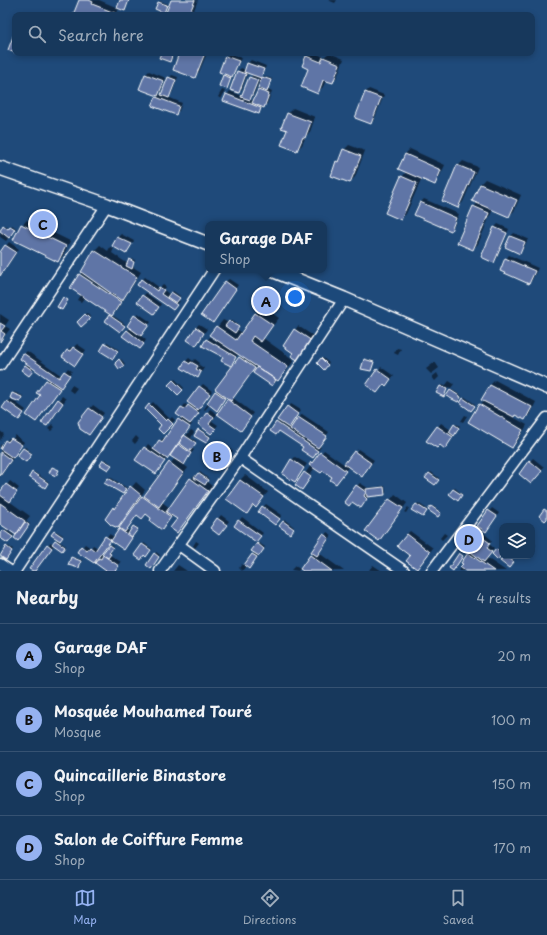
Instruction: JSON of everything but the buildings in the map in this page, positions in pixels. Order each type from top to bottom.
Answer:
[{"type":"street","points":[[0,168],[107,205],[205,243]]},
{"type":"street","points":[[0,365],[107,205]]},
{"type":"street","points":[[15,571],[212,273]]},
{"type":"street","points":[[279,273],[547,387]]},
{"type":"street","points":[[160,571],[240,458],[344,300]]},
{"type":"street","points":[[432,571],[547,418]]},
{"type":"street","points":[[240,458],[404,571]]},
{"type":"street","points":[[179,545],[215,571]]},
{"type":"street","points":[[0,564],[10,571]]},
{"type":"place","name":"Quincaillerie Binastore","points":[[43,224]]},
{"type":"place","name":"Garage DAF","points":[[266,301]]},
{"type":"place","name":"Mosquée Mouhamed Touré","points":[[217,456]]},
{"type":"place","name":"Salon de Coiffure Femme","points":[[469,539]]}]
